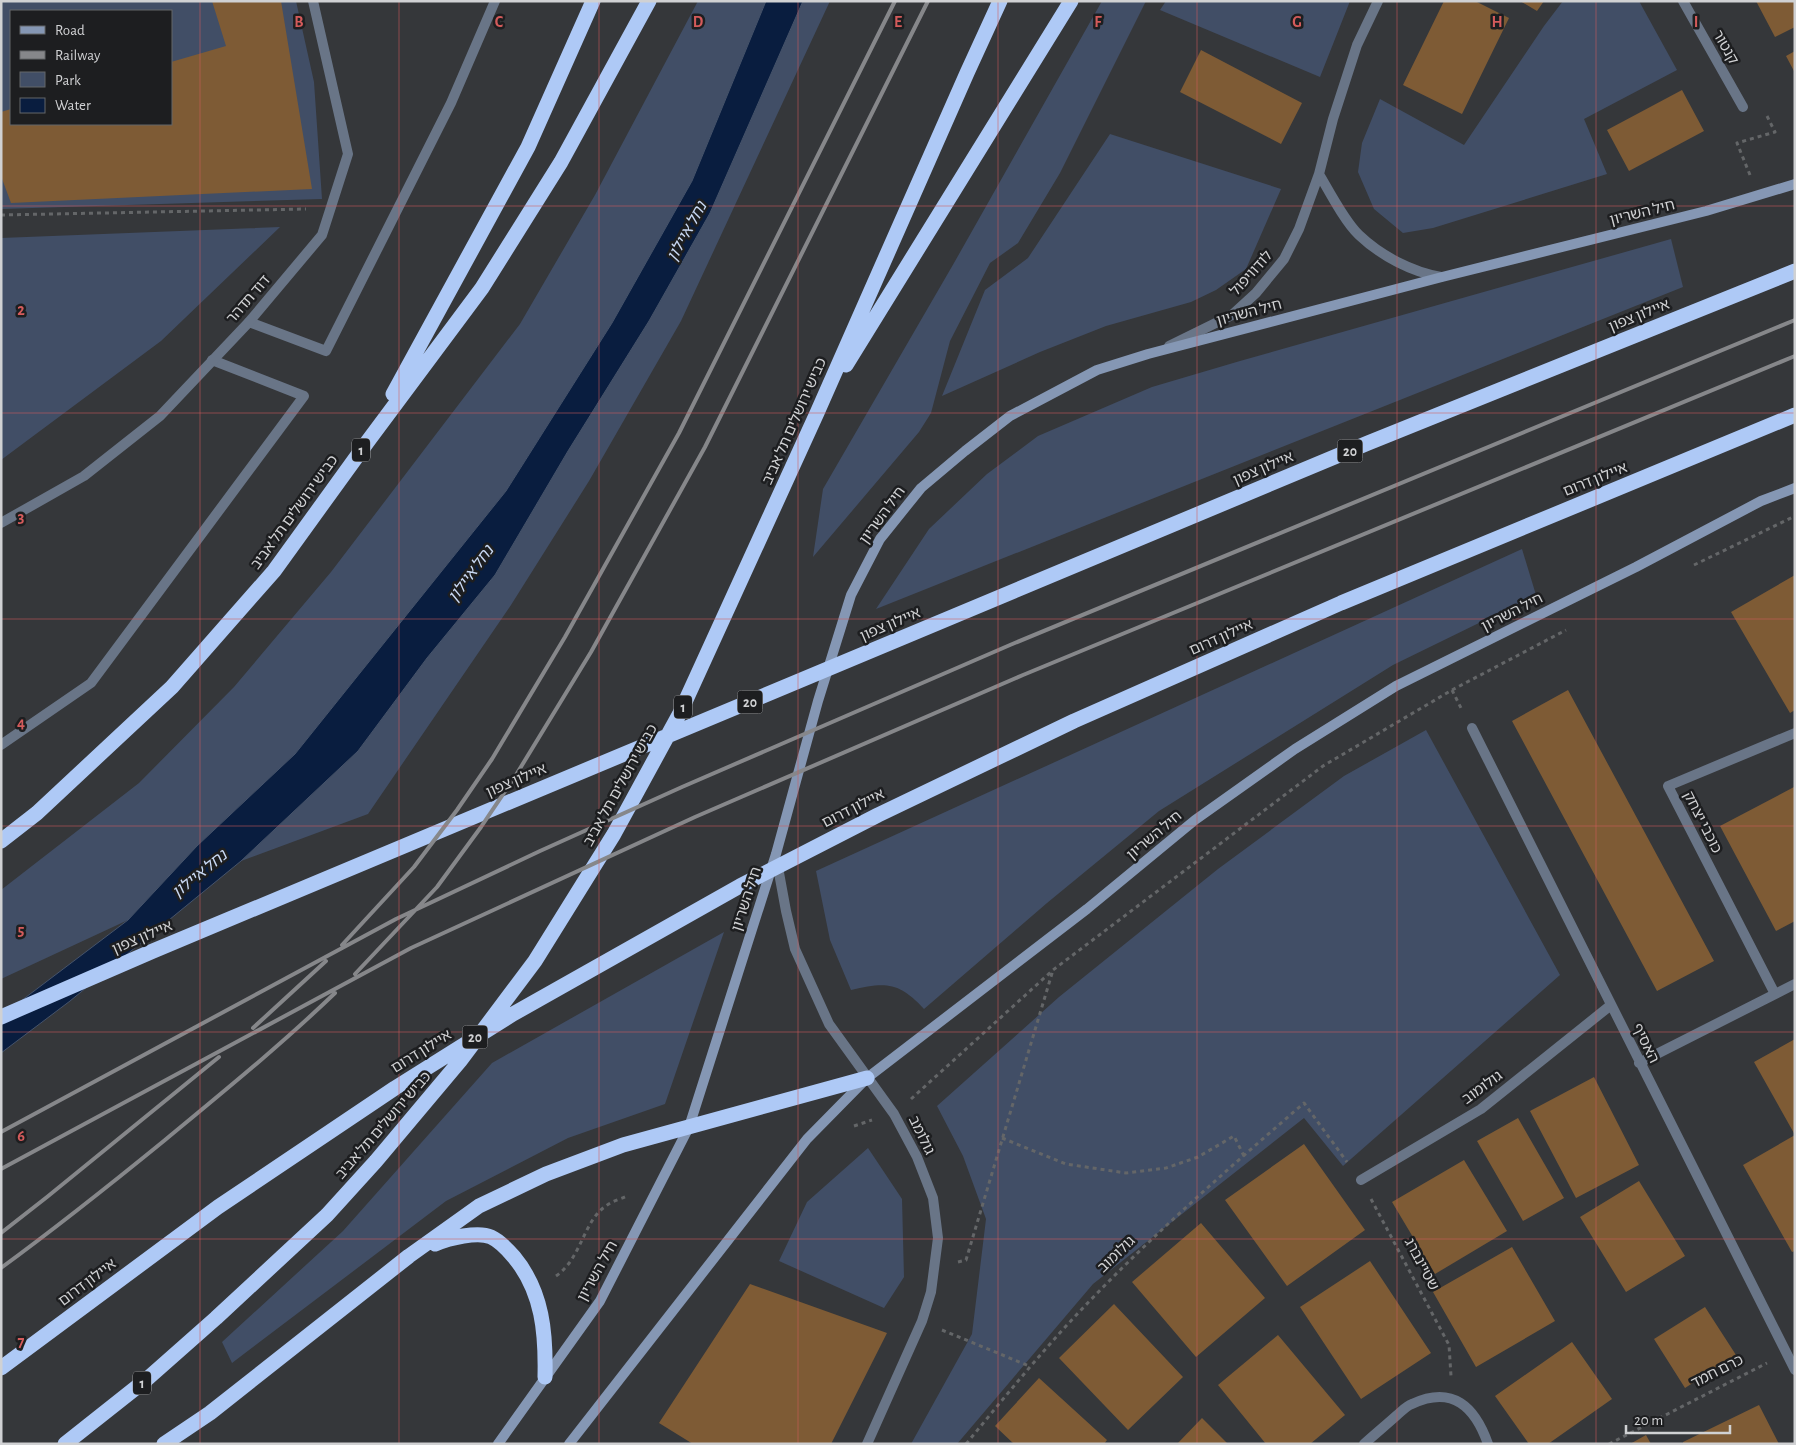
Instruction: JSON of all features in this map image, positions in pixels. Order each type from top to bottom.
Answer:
[{"type":"highway","points":[[368,441],[528,146],[593,1]]},
{"type":"highway","name":"כביש ירושלים תל אביב","points":[[1,841],[37,813],[172,687],[274,571],[487,279],[561,162],[649,1]]},
{"type":"highway","name":"כביש ירושלים תל אביב","points":[[65,1444],[161,1367],[327,1215],[376,1162],[460,1061],[535,961],[614,834],[680,713],[817,413],[1000,1]]},
{"type":"highway","points":[[817,413],[1071,1]]},
{"type":"highway","name":"איילון צפון","points":[[1,1017],[153,951],[1368,443],[1795,271]]},
{"type":"highway","name":"איילון דרום","points":[[5,1365],[218,1207],[395,1088],[513,1014],[740,886],[878,815],[1074,721],[1341,603],[1795,415]]},
{"type":"highway","points":[[164,1444],[210,1413],[409,1256],[479,1206],[546,1174],[623,1145],[867,1078]]},
{"type":"highway","points":[[409,1256],[437,1243],[455,1237],[470,1235],[491,1236],[507,1249],[524,1269],[535,1290],[546,1342],[545,1377]]},
{"type":"main road","name":"חיל השריון","points":[[498,1444],[600,1301],[688,1127],[776,854],[818,701],[850,595],[880,539],[921,488],[964,450],[1010,416],[1097,370],[1160,351],[1442,277],[1706,211],[1795,184]]},
{"type":"main road","name":"חיל השריון","points":[[569,1444],[807,1139],[867,1078],[1087,909],[1195,820],[1295,749],[1396,686],[1628,571],[1761,502],[1795,488]]},
{"type":"street","name":"דוד תדהר","points":[[1,523],[84,476],[160,416],[249,322],[322,235],[348,154],[313,1]]},
{"type":"street","points":[[249,322],[326,351],[451,103],[495,1]]},
{"type":"street","name":"לודוויפול","points":[[1160,351],[1232,315],[1256,293],[1284,259],[1299,229],[1319,174],[1333,119],[1357,45],[1378,1]]},
{"type":"street","name":"קנטור","points":[[1683,1],[1743,107]]},
{"type":"street","points":[[1319,174],[1359,235],[1381,252],[1405,266],[1426,275],[1442,277]]},
{"type":"street","points":[[1,745],[92,683],[304,396],[212,360]]},
{"type":"street","name":"האסיף","points":[[1472,728],[1795,1370]]},
{"type":"street","name":"כוכבי יצחק","points":[[1775,994],[1668,786],[1795,733]]},
{"type":"street","name":"גולומב","points":[[776,854],[795,949],[830,1024],[894,1114],[917,1157],[933,1198],[938,1238],[931,1292],[922,1321],[867,1444]]},
{"type":"street","points":[[1639,1063],[1795,984]]},
{"type":"street","name":"גולומוב","points":[[1361,1180],[1481,1109],[1611,1005]]},
{"type":"street","points":[[1364,1444],[1410,1404],[1434,1397],[1452,1399],[1464,1404],[1482,1426],[1488,1444]]},
{"type":"path","points":[[1743,107],[1758,100],[1775,132],[1737,143],[1751,177]]},
{"type":"path","points":[[1,216],[330,208]]},
{"type":"path","points":[[1686,569],[1795,516]]},
{"type":"path","points":[[851,1126],[894,1114],[1053,970],[1323,766],[1452,690],[1571,628]]},
{"type":"path","points":[[935,1265],[966,1260],[1053,970]]},
{"type":"path","name":"שטיינברג","points":[[1304,1103],[1361,1180],[1449,1345],[1452,1399]]},
{"type":"path","name":"גולומוב","points":[[966,1444],[1030,1366],[1082,1308],[1190,1202],[1304,1103]]},
{"type":"path","points":[[1002,1138],[1066,1164],[1126,1173],[1166,1168],[1198,1157],[1234,1136],[1244,1156]]},
{"type":"path","points":[[535,1290],[562,1272],[579,1249],[591,1222],[605,1206],[633,1193],[659,1185]]},
{"type":"path","points":[[922,1321],[1030,1366]]},
{"type":"path","name":"כרם חמד","points":[[1609,1444],[1786,1353]]},
{"type":"green space","points":[[1,1],[296,1],[314,82],[322,199],[1,209]]},
{"type":"green space","points":[[698,1],[766,1],[692,181],[612,323],[506,491],[295,754],[197,846],[128,920],[1,979],[1,890],[139,783],[234,687],[331,572],[520,324],[595,195]]},
{"type":"green space","points":[[803,1],[830,1],[681,321],[589,481],[511,605],[368,814],[241,861],[358,751],[427,658],[495,575],[568,451],[649,321],[710,213]]},
{"type":"green space","points":[[1102,1],[1146,1],[1060,173],[1018,243],[990,263],[950,341],[931,413],[919,432],[813,557],[823,489],[954,263]]},
{"type":"green space","points":[[1166,1],[1350,1],[1320,77],[1160,10]]},
{"type":"green space","points":[[1563,1],[1639,1],[1677,70],[1584,119],[1607,174],[1433,228],[1403,233],[1374,209],[1358,172],[1362,143],[1380,99],[1464,145]]},
{"type":"green space","points":[[1110,134],[1281,189],[1246,269],[1216,290],[1191,302],[1106,326],[1040,352],[942,396],[985,290],[1028,258]]},
{"type":"green space","points":[[280,227],[161,341],[1,460],[1,238]]},
{"type":"green space","points":[[1671,239],[1683,287],[876,609],[929,529],[987,474],[1038,436],[1152,387]]},
{"type":"green space","points":[[1522,549],[1536,595],[1393,665],[1159,811],[1047,903],[924,1009],[907,994],[891,986],[883,985],[851,990],[830,940],[816,871]]},
{"type":"green space","points":[[1426,730],[1560,975],[1343,1166],[1304,1118],[1093,1284],[957,1444],[911,1444],[972,1334],[986,1219],[963,1156],[937,1106],[1059,997],[1218,869],[1344,776]]},
{"type":"green space","points":[[724,932],[665,1104],[568,1138],[446,1201],[232,1363],[222,1342],[343,1231],[492,1063]]},
{"type":"green space","points":[[868,1148],[902,1199],[904,1277],[884,1308],[779,1261],[807,1202]]},
{"type":"water","name":"נחל איילון","points":[[766,1],[803,1],[710,213],[649,321],[568,451],[495,575],[427,658],[358,751],[241,861],[70,1001],[1,1053],[1,1016],[128,920],[197,846],[295,754],[506,491],[612,323],[692,181]]},
{"type":"building","points":[[212,1],[281,1],[312,189],[11,203],[1,176],[1,112],[10,109],[10,125],[172,125],[172,62],[226,46]]},
{"type":"building","points":[[1444,1],[1475,1],[1509,18],[1462,114],[1403,85]]},
{"type":"building","points":[[1520,1],[1544,1],[1537,11]]},
{"type":"building","points":[[1756,1],[1795,1],[1795,27],[1775,37]]},
{"type":"building","points":[[1201,50],[1302,103],[1281,144],[1180,92]]},
{"type":"building","points":[[1795,51],[1795,73],[1786,56]]},
{"type":"building","points":[[1682,90],[1704,131],[1629,171],[1607,130]]},
{"type":"building","points":[[1795,575],[1795,710],[1790,713],[1731,612]]},
{"type":"building","points":[[1568,690],[1714,961],[1657,991],[1512,721]]},
{"type":"building","points":[[1794,787],[1795,921],[1776,931],[1720,826]]},
{"type":"building","points":[[1795,1039],[1795,1135],[1754,1062]]},
{"type":"building","points":[[1594,1077],[1639,1165],[1576,1198],[1530,1111]]},
{"type":"building","points":[[1518,1118],[1564,1198],[1523,1221],[1477,1141]]},
{"type":"building","points":[[1795,1135],[1795,1251],[1792,1252],[1743,1165]]},
{"type":"building","points":[[1304,1144],[1365,1230],[1287,1286],[1225,1200]]},
{"type":"building","points":[[1464,1160],[1507,1231],[1435,1274],[1392,1202]]},
{"type":"building","points":[[1639,1181],[1685,1256],[1626,1292],[1580,1217]]},
{"type":"building","points":[[1201,1223],[1265,1298],[1196,1357],[1132,1282]]},
{"type":"building","points":[[1512,1247],[1555,1321],[1476,1367],[1433,1292]]},
{"type":"building","points":[[1370,1261],[1431,1353],[1361,1399],[1300,1307]]},
{"type":"building","points":[[750,1284],[887,1333],[831,1444],[693,1444],[659,1423]]},
{"type":"building","points":[[1114,1304],[1183,1377],[1128,1430],[1059,1358]]},
{"type":"building","points":[[1705,1307],[1736,1355],[1685,1388],[1654,1339]]},
{"type":"building","points":[[1278,1335],[1345,1415],[1310,1444],[1266,1444],[1218,1385]]},
{"type":"building","points":[[1572,1342],[1612,1399],[1548,1444],[1529,1444],[1495,1396]]},
{"type":"building","points":[[1039,1378],[1107,1440],[1104,1444],[1014,1444],[995,1426]]},
{"type":"building","points":[[1759,1405],[1779,1444],[1683,1444],[1683,1442]]},
{"type":"building","points":[[1202,1418],[1228,1444],[1177,1444]]},
{"type":"building","points":[[1646,1435],[1651,1444],[1630,1444]]},
{"type":"railway","points":[[342,945],[414,867],[457,810],[492,759],[565,637],[679,433],[895,1]]},
{"type":"railway","points":[[355,974],[437,887],[481,827],[516,775],[591,652],[705,447],[928,1]]},
{"type":"railway","points":[[1,1132],[396,919],[540,851],[682,787],[1010,645],[1795,320]]},
{"type":"railway","points":[[1,1169],[411,948],[695,817],[1023,675],[1795,356]]},
{"type":"railway","points":[[253,1028],[326,961]]},
{"type":"railway","points":[[1,1268],[165,1140],[273,1050],[335,993]]},
{"type":"railway","points":[[1,1233],[219,1057]]}]
